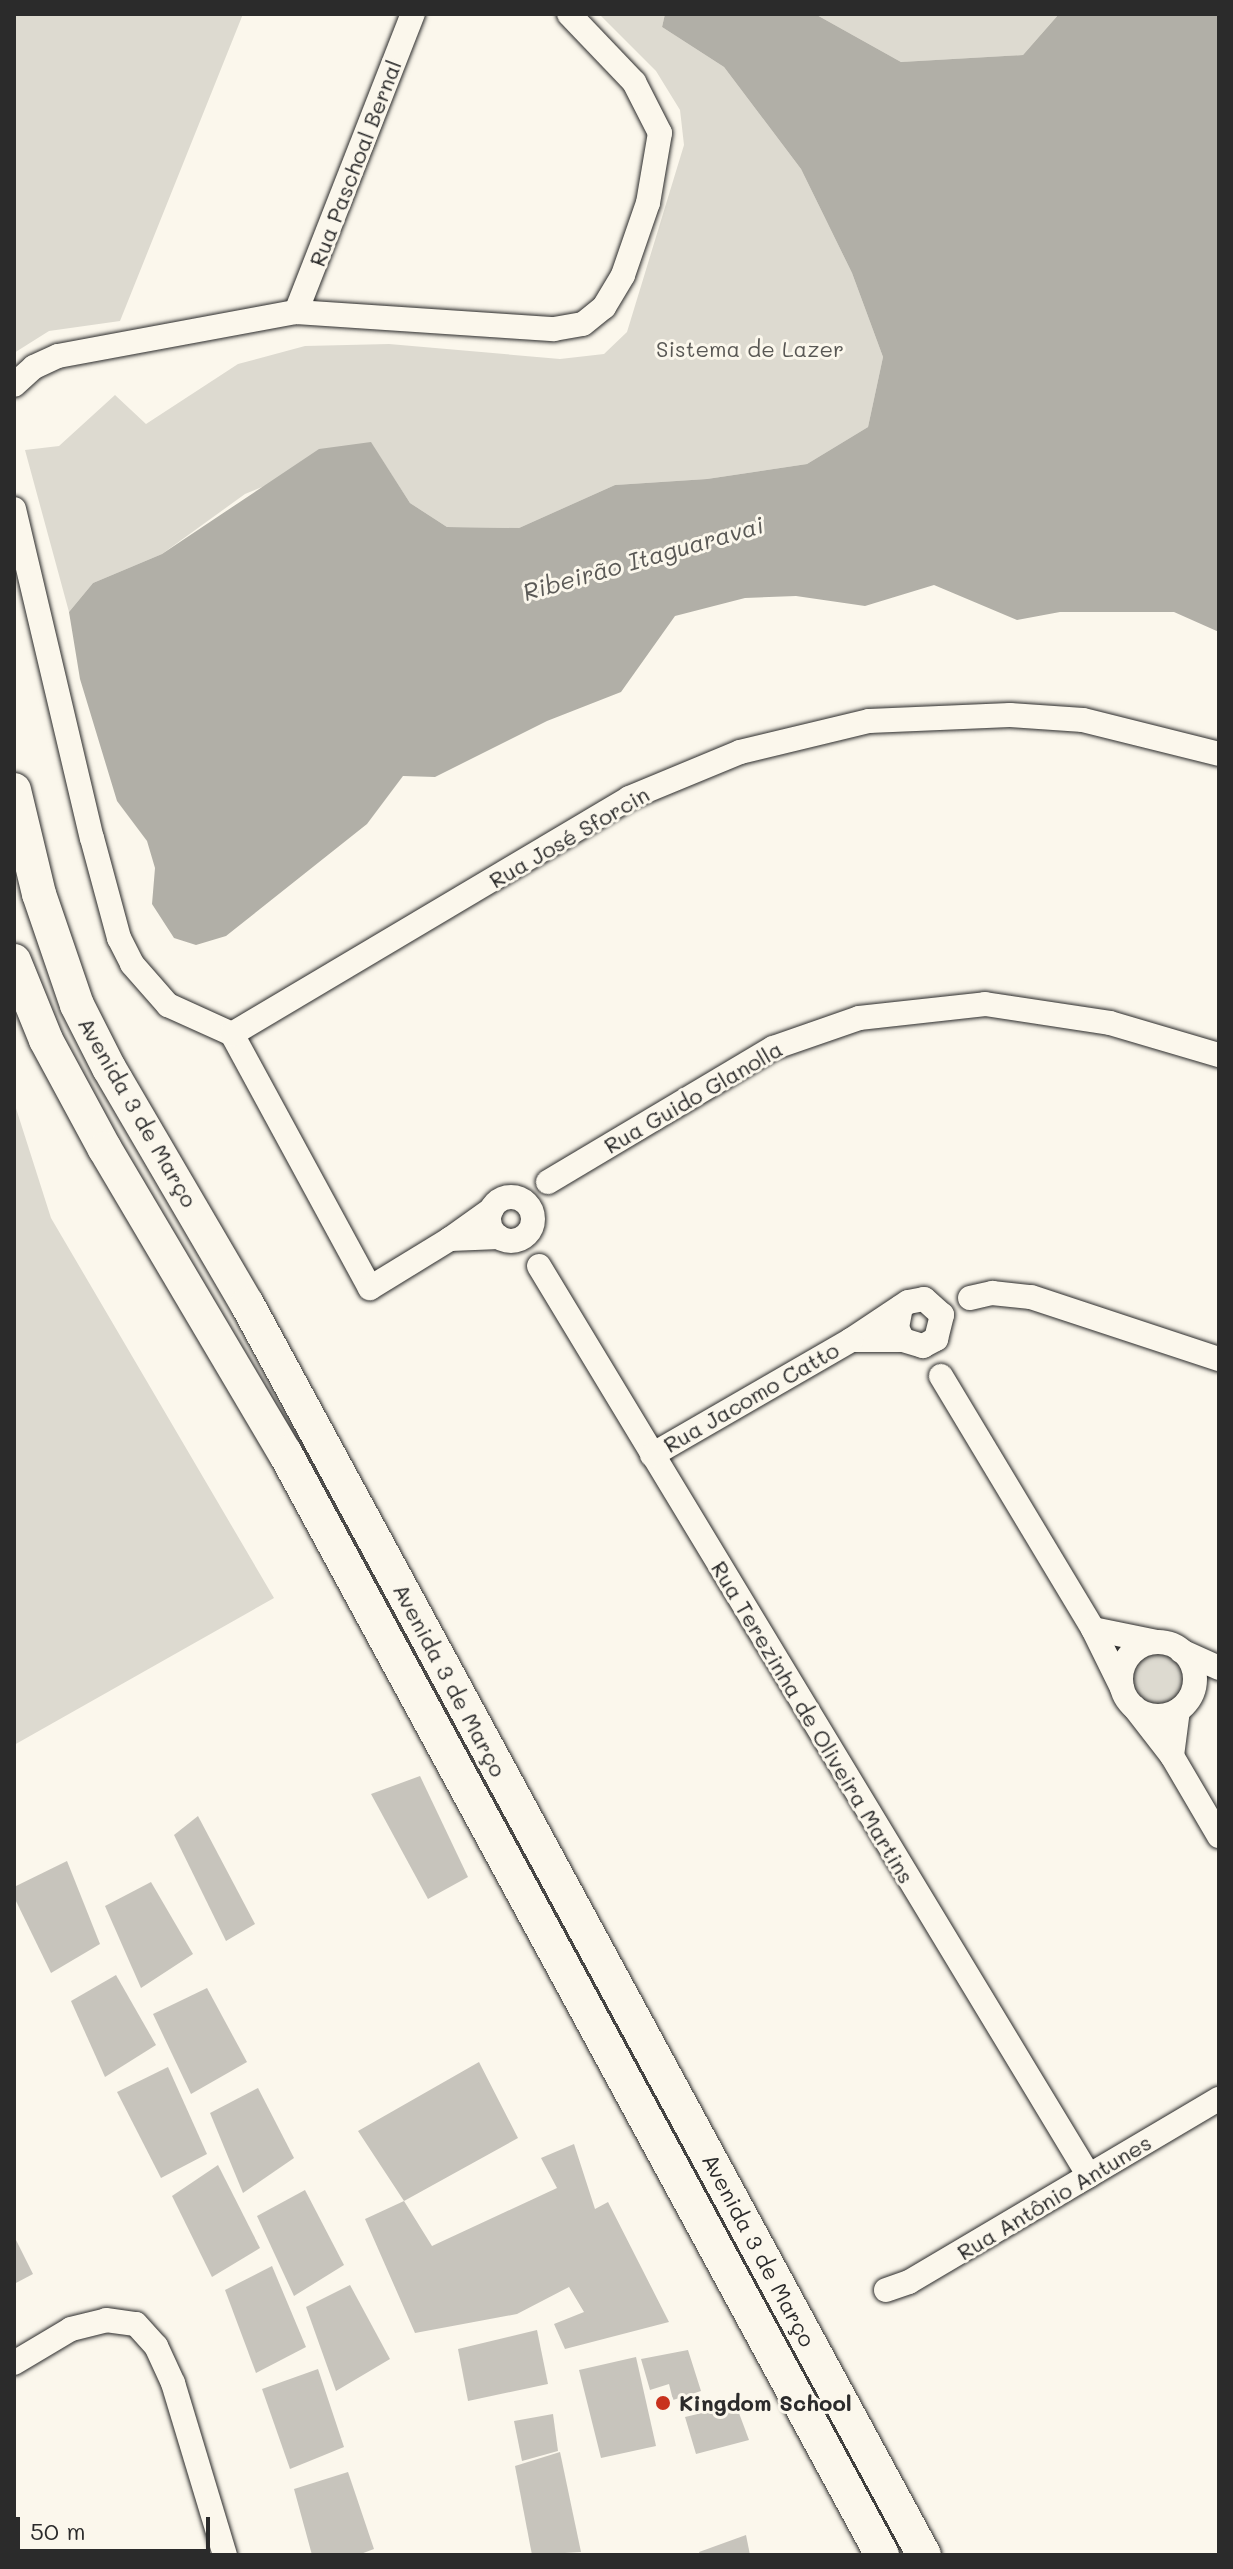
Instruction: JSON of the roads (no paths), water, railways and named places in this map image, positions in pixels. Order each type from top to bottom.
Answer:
[{"type":"main road","name":"Avenida 3 de Março","points":[[14,790],[39,894],[77,1005],[109,1068],[238,1287],[924,2555]]},
{"type":"main road","name":"Avenida 3 de Março","points":[[14,961],[46,1040],[105,1149],[285,1453],[882,2555]]},
{"type":"street","name":"Rua Paschoal Bernal","points":[[296,312],[413,14]]},
{"type":"street","points":[[14,385],[34,367],[58,356],[296,312],[554,329],[583,324],[604,307],[638,238],[658,164],[660,133],[634,82],[569,14]]},
{"type":"street","points":[[14,509],[119,938],[155,996],[232,1034]]},
{"type":"street","name":"Rua José Sforcin","points":[[232,1034],[629,798],[768,744],[869,721],[1010,715],[1083,720],[1219,754]]},
{"type":"street","name":"Rua Guido Glanolla","points":[[232,1034],[370,1288],[502,1203],[548,1182],[773,1048],[859,1018],[985,1004],[1110,1023],[1219,1055]]},
{"type":"street","points":[[532,1222],[529,1206],[502,1203],[490,1224],[502,1239],[519,1239],[532,1222],[548,1182]]},
{"type":"street","name":"Rua Terezinha de Oliveira Martins","points":[[532,1222],[539,1266],[1089,2176]]},
{"type":"street","name":"Rua Guido Glanolla","points":[[450,1239],[502,1239]]},
{"type":"street","name":"Rua Terezinha de Oliveira Martins","points":[[502,1239],[539,1266]]},
{"type":"street","points":[[1219,1359],[1031,1297],[992,1293],[913,1303],[896,1320],[906,1342],[941,1376],[1093,1629],[1127,1697],[1172,1756],[1219,1836]]},
{"type":"street","points":[[906,1342],[923,1346],[939,1335],[970,1298]]},
{"type":"street","points":[[913,1303],[942,1315],[939,1335],[941,1376]]},
{"type":"street","name":"Rua Jacomo Catto","points":[[652,1455],[913,1303]]},
{"type":"street","name":"Rua Jacomo Catto","points":[[851,1340],[906,1342]]},
{"type":"street","points":[[1093,1629],[1170,1646],[1219,1668]]},
{"type":"street","points":[[1127,1697],[1128,1658],[1170,1646]]},
{"type":"street","points":[[1170,1646],[1194,1670],[1172,1756]]},
{"type":"street","points":[[1127,1697],[1149,1715],[1185,1702],[1219,1680]]},
{"type":"street","name":"Rua Antônio Antunes","points":[[886,2290],[1219,2099]]},
{"type":"street","points":[[14,2363],[71,2329],[106,2320],[136,2324],[156,2346],[173,2383],[225,2555]]},
{"type":"water","name":"Ribeirão Itaguaravai","points":[[665,14],[815,14],[901,62],[1023,55],[1059,14],[1219,14],[1219,632],[1174,612],[1060,612],[1017,620],[934,585],[865,606],[796,596],[745,598],[675,616],[621,692],[547,721],[435,777],[403,776],[367,824],[226,936],[196,945],[174,938],[152,904],[155,868],[147,841],[117,801],[80,679],[69,612],[93,583],[162,554],[319,449],[371,442],[410,503],[447,527],[519,528],[615,485],[707,479],[807,464],[868,427],[883,357],[852,273],[801,169],[724,67],[662,27]]},
{"type":"place","name":"Kingdom School","points":[[663,2403]]},
{"type":"park label","name":"Sistema de Lazer","points":[[750,349]]}]
